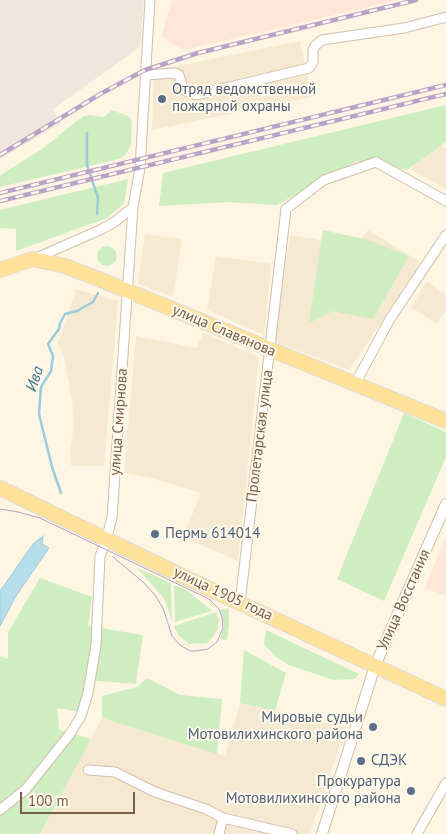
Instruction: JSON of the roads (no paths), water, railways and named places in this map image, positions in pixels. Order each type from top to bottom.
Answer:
[{"type":"main road","name":"улица Славянова","points":[[0,270],[33,260],[65,266],[128,290],[446,422]]},
{"type":"main road","name":"улица 1905 года","points":[[0,488],[446,699]]},
{"type":"street","name":"улица Смирнова","points":[[0,810],[26,789],[70,734],[81,716],[88,693],[96,645],[100,556],[112,518],[133,207],[140,168],[150,0]]},
{"type":"street","points":[[145,75],[175,73],[179,75],[183,88],[196,95],[309,68],[313,62],[313,50],[322,40],[404,28],[446,17]]},
{"type":"street","name":"Пролетарская улица","points":[[240,603],[286,209],[324,180],[376,162],[446,201]]},
{"type":"street","points":[[33,260],[116,222],[133,207]]},
{"type":"street","points":[[355,384],[390,319],[446,235]]},
{"type":"street","name":"Улица Восстания","points":[[322,834],[375,666],[445,505]]},
{"type":"street","points":[[88,770],[115,772],[155,792],[206,809],[223,818],[292,834]]},
{"type":"street","points":[[418,834],[446,783]]},
{"type":"street","points":[[219,834],[223,818]]},
{"type":"water","points":[[43,536],[42,544],[49,548],[16,596],[0,626],[0,591],[33,544]]},
{"type":"waterway","name":"Ива","points":[[87,133],[87,165],[98,198],[97,214]]},
{"type":"waterway","name":"Ива","points":[[61,493],[52,467],[39,414],[41,387],[51,371],[53,356],[48,344],[59,329],[65,314],[77,311],[93,302],[98,293]]},
{"type":"tram line","points":[[0,509],[40,518],[209,599],[219,609],[222,617],[223,628],[217,642],[208,649],[196,651],[190,651],[180,645],[172,636],[163,608],[155,595],[143,582],[113,557]]},
{"type":"railway","points":[[0,155],[102,93],[145,70],[198,53],[416,0]]},
{"type":"railway","points":[[0,193],[446,85]]},
{"type":"railway","points":[[0,201],[446,94]]},
{"type":"place","name":"Отряд ведомственной пожарной охраны","points":[[162,99]]},
{"type":"place","name":"Пермь 614014","points":[[155,534]]},
{"type":"place","name":"Мировые судьи Мотовилихинского района","points":[[373,727]]},
{"type":"place","name":"СДЭК","points":[[361,761]]},
{"type":"place","name":"Прокуратура Мотовилихинского района","points":[[411,791]]}]
